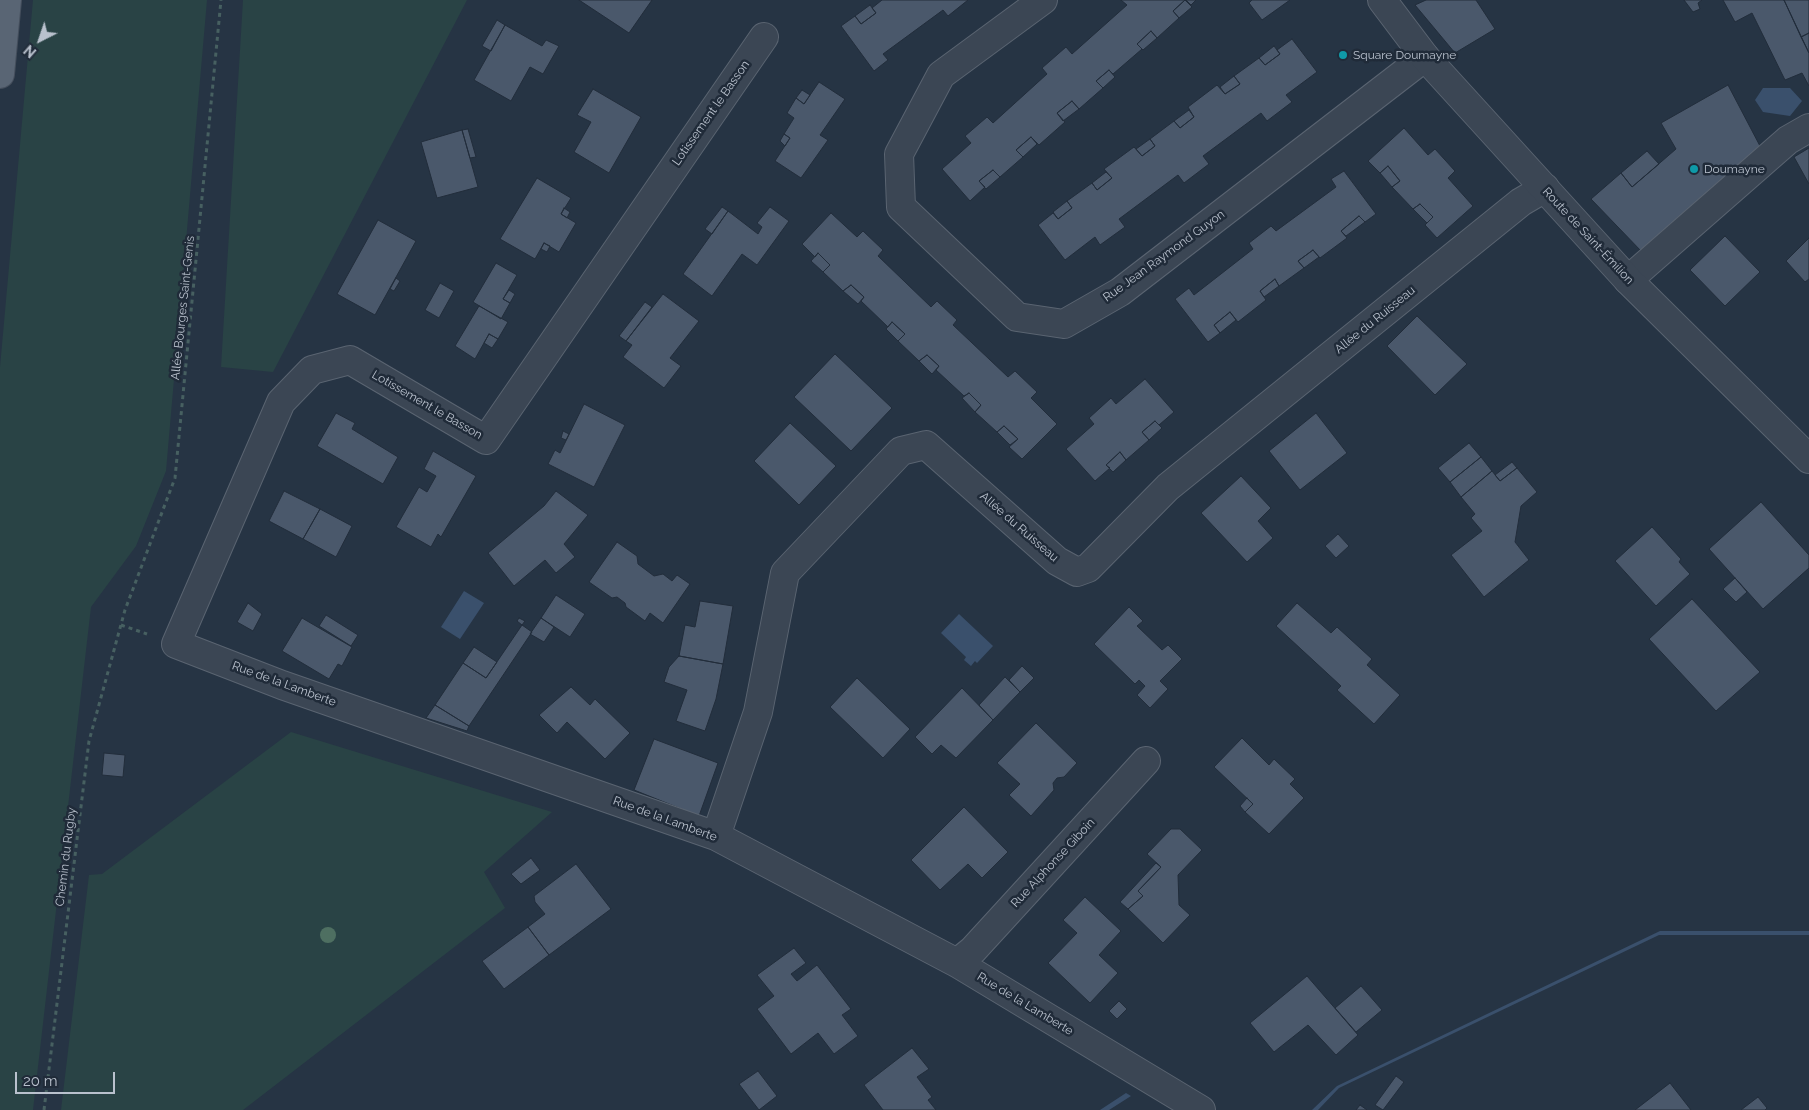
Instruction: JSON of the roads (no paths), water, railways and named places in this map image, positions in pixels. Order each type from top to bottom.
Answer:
[{"type":"main road","points":[[0,74],[6,0]]},
{"type":"street","name":"Rue Jean Raymond Guyon","points":[[1043,0],[942,75],[899,154],[901,207],[1017,317],[1064,324],[1120,292],[1425,57]]},
{"type":"street","name":"Route de Saint-Émilion","points":[[1382,0],[1425,57],[1628,280],[1809,460]]},
{"type":"street","name":"Lotissement le Basson","points":[[176,644],[281,402],[312,370],[350,360],[486,440],[764,37]]},
{"type":"street","points":[[1628,280],[1788,140],[1809,128]]},
{"type":"street","name":"Allée du Ruisseau","points":[[716,836],[758,712],[785,573],[901,451],[926,445],[1057,561],[1076,572],[1088,568],[1168,487],[1521,202],[1545,188]]},
{"type":"street","name":"Rue de la Lamberte","points":[[176,644],[291,688],[716,836],[957,964],[1200,1110]]},
{"type":"street","name":"Rue Alphonse Giboin","points":[[957,964],[973,950],[1146,761]]},
{"type":"water","points":[[1763,88],[1790,88],[1802,101],[1790,116],[1763,112],[1755,100]]},
{"type":"water","points":[[464,591],[484,603],[460,639],[441,627]]},
{"type":"water","points":[[959,614],[993,646],[977,663],[975,661],[971,666],[964,660],[966,657],[941,633]]},
{"type":"water","points":[[1660,931],[1809,931],[1809,935],[1659,935],[1339,1088],[1318,1110],[1312,1110],[1337,1086]]},
{"type":"water","points":[[1126,1093],[1131,1096],[1109,1110],[1100,1110]]},
{"type":"place","name":"Square Doumayne","points":[[1343,55]]},
{"type":"place","name":"Doumayne","points":[[1694,169]]}]
